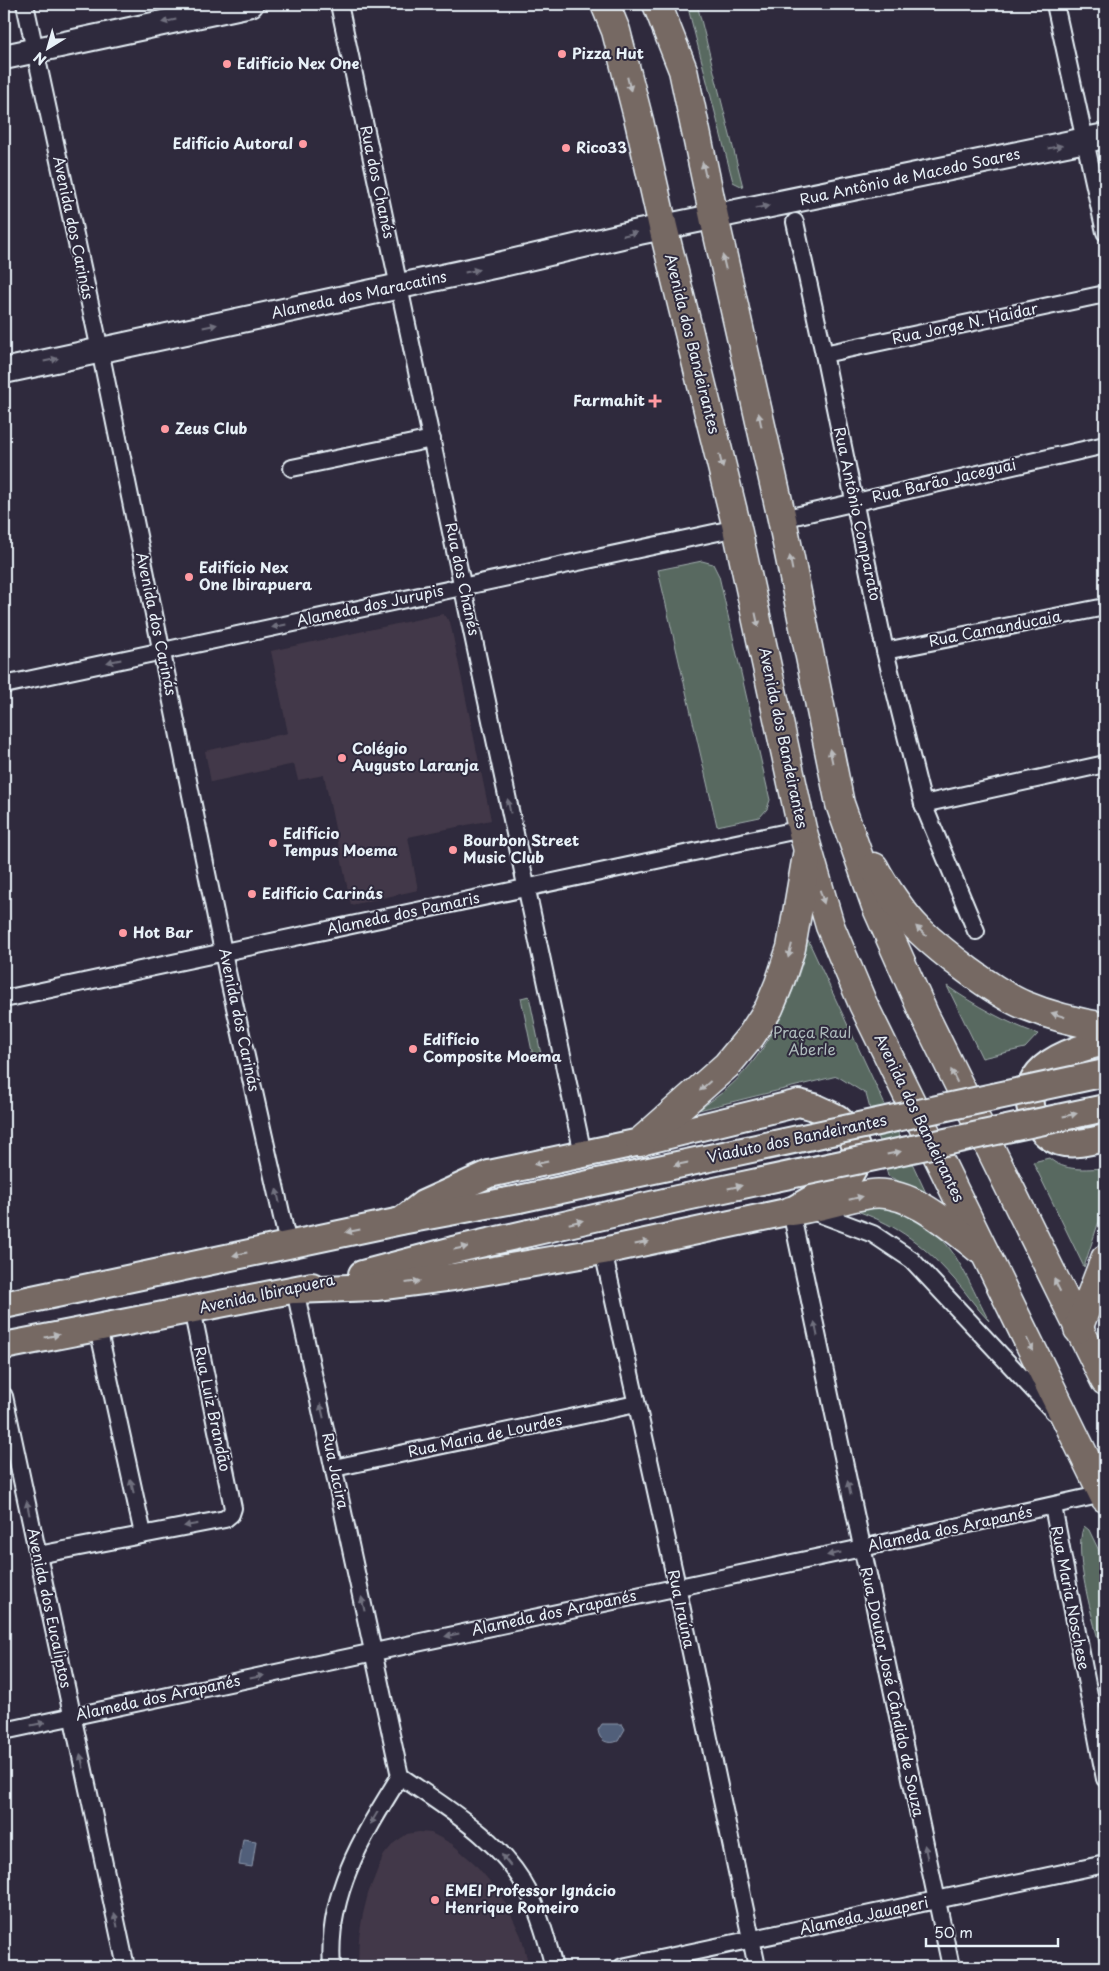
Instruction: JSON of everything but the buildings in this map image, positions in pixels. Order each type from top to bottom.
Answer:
[{"type":"highway","name":"Avenida dos Bandeirantes","points":[[605,4],[616,31],[737,528],[805,840],[830,926],[863,1004],[1104,1496]]},
{"type":"highway","points":[[657,4],[683,70],[782,519],[840,804],[876,906],[924,1014],[1105,1381]]},
{"type":"highway","points":[[840,804],[883,883],[918,928],[984,980],[1024,1005],[1087,1024],[1105,1026]]},
{"type":"highway","points":[[640,1142],[728,1065],[751,1036],[769,1008],[791,948],[805,840]]},
{"type":"highway","points":[[799,1210],[873,1194],[888,1195],[910,1201],[929,1212],[986,1254]]},
{"type":"highway","points":[[1078,1329],[1105,1258]]},
{"type":"main road","points":[[4,56],[251,4]]},
{"type":"main road","name":"Rua Antônio de Macedo Soares","points":[[714,217],[1096,138]]},
{"type":"main road","name":"Alameda dos Maracatins","points":[[4,371],[714,217]]},
{"type":"main road","points":[[1105,1042],[1063,1056],[1043,1069],[1035,1078],[1029,1098],[1029,1105],[1036,1122],[1058,1142],[1068,1144],[1105,1138]]},
{"type":"main road","name":"Viaduto dos Bandeirantes","points":[[401,1221],[519,1200],[1105,1073]]},
{"type":"main road","points":[[4,1305],[401,1221],[423,1204],[490,1174],[640,1142],[799,1103],[820,1109],[837,1118],[849,1129],[857,1150],[857,1162],[849,1176],[799,1210],[603,1251],[453,1276],[376,1287],[295,1290]]},
{"type":"main road","name":"Avenida Ibirapuera","points":[[4,1346],[295,1290],[453,1250],[677,1199],[1105,1108]]},
{"type":"street","name":"Avenida dos Carinás","points":[[25,4],[100,350],[224,952],[288,1244]]},
{"type":"street","name":"Rua dos Chanés","points":[[339,4],[464,586],[582,1154]]},
{"type":"street","points":[[1055,4],[1096,138],[1105,232]]},
{"type":"street","name":"Rua Antônio Comparato","points":[[794,222],[824,354],[885,650],[923,804],[976,931]]},
{"type":"street","name":"Rua Jorge N. Haidar","points":[[824,354],[1105,294]]},
{"type":"street","points":[[292,468],[432,439]]},
{"type":"street","name":"Rua Barão Jaceguai","points":[[782,519],[1105,445]]},
{"type":"street","name":"Alameda dos Jurupis","points":[[4,685],[737,528]]},
{"type":"street","name":"Rua Camanducaia","points":[[885,650],[1105,607]]},
{"type":"street","points":[[923,804],[1105,764]]},
{"type":"street","name":"Alameda dos Pamaris","points":[[4,999],[526,888],[805,840]]},
{"type":"street","name":"Avenida dos Bandeirantes","points":[[799,1210],[836,1218],[873,1234],[912,1260],[1010,1363],[1073,1433]]},
{"type":"street","name":"Rua Doutor José Cândido de Souza","points":[[799,1210],[862,1548],[951,1967]]},
{"type":"street","name":"Rua Iraúna","points":[[603,1251],[677,1586],[757,1967]]},
{"type":"street","name":"Rua Jacira","points":[[295,1290],[400,1776]]},
{"type":"street","name":"Rua Luiz Brandão","points":[[143,1534],[225,1519],[231,1514],[233,1508],[192,1310]]},
{"type":"street","points":[[38,1556],[143,1534],[98,1328]]},
{"type":"street","name":"Avenida dos Eucaliptos","points":[[4,1396],[126,1967]]},
{"type":"street","name":"Rua Maria de Lourdes","points":[[334,1468],[636,1404]]},
{"type":"street","name":"Alameda dos Arapanés","points":[[4,1731],[1104,1496]]},
{"type":"street","name":"Rua Maria Noschese","points":[[1053,1506],[1101,1733],[1105,1779]]},
{"type":"street","points":[[332,1967],[331,1954],[338,1900],[351,1861],[371,1823],[400,1776],[467,1822],[494,1846],[527,1890],[543,1927],[554,1967]]},
{"type":"street","name":"Alameda Jauaperi","points":[[622,1967],[752,1941],[1105,1864]]},
{"type":"shaded area","name":"Colégio Augusto Laranja","points":[[443,614],[450,622],[491,820],[408,837],[418,890],[351,905],[324,775],[298,780],[294,764],[211,782],[205,751],[288,733],[271,651]]},
{"type":"shaded area","name":"EMEI Professor Ignácio Henrique Romeiro","points":[[431,1833],[452,1844],[474,1863],[492,1884],[507,1906],[521,1936],[527,1958],[523,1967],[358,1967],[359,1938],[363,1914],[368,1894],[379,1866],[384,1855],[394,1843],[407,1834]]},
{"type":"green space","points":[[687,4],[697,4],[743,187],[733,182]]},
{"type":"green space","points":[[702,561],[713,564],[719,576],[770,800],[767,809],[760,817],[717,826],[658,570]]},
{"type":"green space","name":"Praça Raul Aberle","points":[[808,940],[927,1195],[888,1176],[866,1094],[837,1076],[699,1110],[726,1090],[744,1072],[769,1038],[780,1019],[797,980]]},
{"type":"green space","points":[[947,986],[991,1013],[1038,1034],[1025,1048],[982,1058]]},
{"type":"green space","points":[[529,996],[542,1059],[534,1061],[521,998]]},
{"type":"green space","points":[[1049,1158],[1068,1168],[1105,1168],[1105,1213],[1098,1224],[1084,1267],[1033,1162]]},
{"type":"green space","points":[[880,1207],[904,1214],[922,1223],[950,1248],[989,1321],[932,1256],[899,1231],[857,1211]]},
{"type":"green space","points":[[1084,1526],[1089,1530],[1105,1563],[1105,1666],[1083,1574],[1081,1539]]},
{"type":"water","points":[[602,1724],[622,1724],[625,1729],[618,1741],[608,1742],[602,1739],[599,1734],[598,1730]]},
{"type":"water","points":[[243,1839],[256,1841],[252,1867],[239,1865]]},
{"type":"place","name":"Pizza Hut","points":[[562,54]]},
{"type":"place","name":"Edifício Nex One","points":[[227,64]]},
{"type":"place","name":"Edifício Autoral","points":[[303,144]]},
{"type":"place","name":"Rico33","points":[[566,148]]},
{"type":"place","name":"Farmahit","points":[[655,401]]},
{"type":"place","name":"Zeus Club","points":[[165,429]]},
{"type":"place","name":"Edifício Nex One Ibirapuera","points":[[189,577]]},
{"type":"place","name":"Colégio Augusto Laranja","points":[[342,758]]},
{"type":"place","name":"Edifício Tempus Moema","points":[[273,843]]},
{"type":"place","name":"Bourbon Street Music Club","points":[[453,850]]},
{"type":"place","name":"Edifício Carinás","points":[[252,894]]},
{"type":"place","name":"Hot Bar","points":[[123,933]]},
{"type":"place","name":"Edifício Composite Moema","points":[[413,1049]]},
{"type":"place","name":"EMEI Professor Ignácio Henrique Romeiro","points":[[435,1900]]}]
